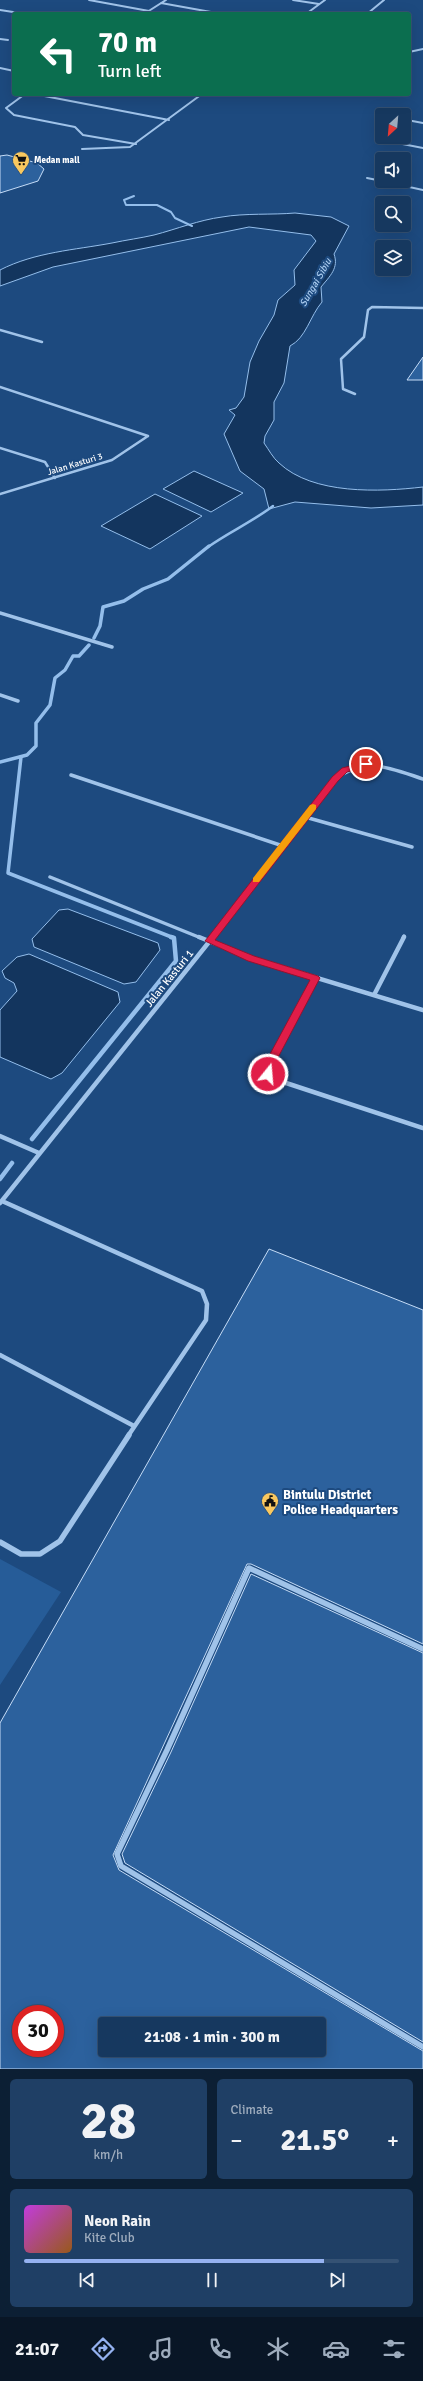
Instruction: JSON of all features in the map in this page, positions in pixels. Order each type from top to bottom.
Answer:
[{"type":"street","points":[[89,0],[149,11],[166,0]]},
{"type":"street","points":[[293,0],[319,4]]},
{"type":"street","points":[[309,12],[325,0]]},
{"type":"street","points":[[369,12],[384,0]]},
{"type":"street","points":[[161,3],[211,12]]},
{"type":"street","points":[[0,10],[13,12]]},
{"type":"street","points":[[0,39],[8,40]]},
{"type":"street","points":[[411,52],[423,49]]},
{"type":"street","points":[[0,68],[12,71]]},
{"type":"street","points":[[22,96],[6,108],[14,114],[75,127],[83,135],[136,144]]},
{"type":"street","points":[[44,96],[169,120]]},
{"type":"street","points":[[82,149],[130,148],[199,96]]},
{"type":"street","points":[[411,121],[423,123]]},
{"type":"street","points":[[402,144],[423,148]]},
{"type":"street","points":[[367,178],[375,180]]},
{"type":"street","points":[[411,187],[423,190]]},
{"type":"street","points":[[355,394],[344,389],[340,358],[364,336],[368,310],[372,307],[423,308]]},
{"type":"street","points":[[0,330],[42,342]]},
{"type":"street","name":"Jalan Kasturi 3","points":[[0,387],[148,436],[112,460],[0,494]]},
{"type":"street","points":[[0,448],[45,462],[55,478]]},
{"type":"street","points":[[0,613],[112,647]]},
{"type":"street","points":[[0,695],[18,701]]},
{"type":"street","name":"Jalan Kasturi 1","points":[[1,1202],[209,941],[335,779],[344,770],[357,765],[378,765],[423,779]]},
{"type":"street","points":[[71,775],[283,846]]},
{"type":"street","points":[[305,818],[412,847]]},
{"type":"street","points":[[50,877],[251,958],[423,1010]]},
{"type":"street","points":[[374,995],[404,936]]},
{"type":"street","points":[[315,978],[268,1067],[268,1074],[277,1080],[423,1128]]},
{"type":"street","points":[[0,1136],[39,1153]]},
{"type":"street","points":[[0,1542],[21,1554],[40,1554],[60,1541],[134,1426],[206,1320],[207,1304],[202,1291],[1,1202]]},
{"type":"street","points":[[0,1355],[134,1426]]},
{"type":"street","points":[[423,1649],[249,1568],[167,1750],[116,1854],[121,1866],[423,2048]]},
{"type":"shaded area","points":[[0,1559],[61,1592],[0,1685]]},
{"type":"water","name":"Sungai Sibiu","points":[[295,213],[331,217],[349,226],[334,254],[335,264],[333,272],[321,287],[322,302],[300,338],[290,346],[284,383],[274,402],[274,420],[265,436],[264,443],[279,463],[293,473],[310,481],[348,489],[387,490],[423,487],[423,505],[371,508],[295,502],[269,509],[264,489],[240,471],[224,434],[235,415],[229,410],[236,408],[244,397],[250,362],[259,341],[274,315],[278,300],[295,285],[294,270],[316,241],[311,235],[249,227],[53,267],[0,286],[0,270],[41,255],[163,233],[213,218],[240,215]]},
{"type":"water","points":[[194,471],[243,493],[211,512],[163,489]]},
{"type":"water","points":[[155,494],[202,516],[150,549],[101,526]]},
{"type":"water","points":[[68,909],[158,943],[160,950],[136,982],[124,984],[34,947],[32,939],[59,910]]},
{"type":"water","points":[[29,954],[118,992],[120,1002],[62,1073],[51,1079],[0,1057],[0,1010],[17,991],[14,983],[5,978],[2,971],[17,957]]},
{"type":"building","name":"Medan mall","points":[[7,155],[37,163],[44,169],[38,181],[0,193],[0,156]]},
{"type":"building","points":[[423,357],[423,380],[407,380]]},
{"type":"building","name":"Bintulu District Police Headquarters","points":[[269,1249],[423,1310],[423,1644],[251,1564],[247,1564],[113,1855],[119,1870],[423,2051],[423,2069],[0,2069],[0,1723]]},
{"type":"building","points":[[251,1574],[423,1653],[423,2042],[125,1863],[122,1854],[171,1752]]},
{"type":"waterway","points":[[134,196],[124,200],[126,205],[157,205],[171,212],[175,218],[192,226]]},
{"type":"waterway","points":[[208,547],[273,506]]},
{"type":"waterway","points":[[94,638],[100,626],[103,607],[124,601],[143,589],[168,579],[209,546]]},
{"type":"waterway","points":[[0,762],[27,755],[36,746],[36,723],[50,705],[55,678],[65,670],[73,656],[79,656],[89,645]]},
{"type":"waterway","points":[[21,757],[8,873],[174,938]]},
{"type":"waterway","points":[[32,1139],[176,961],[174,938]]},
{"type":"waterway","points":[[0,1179],[12,1163]]},
{"type":"slow traffic","points":[[256,880],[313,807]]},
{"type":"place","name":"Medan mall","points":[[21,175]]},
{"type":"place","name":"Bintulu District Police Headquarters","points":[[270,1516]]},
{"type":"route","points":[[268,1074],[268,1067],[315,978],[251,958],[209,941],[335,779],[344,770],[357,765],[366,764]]}]
